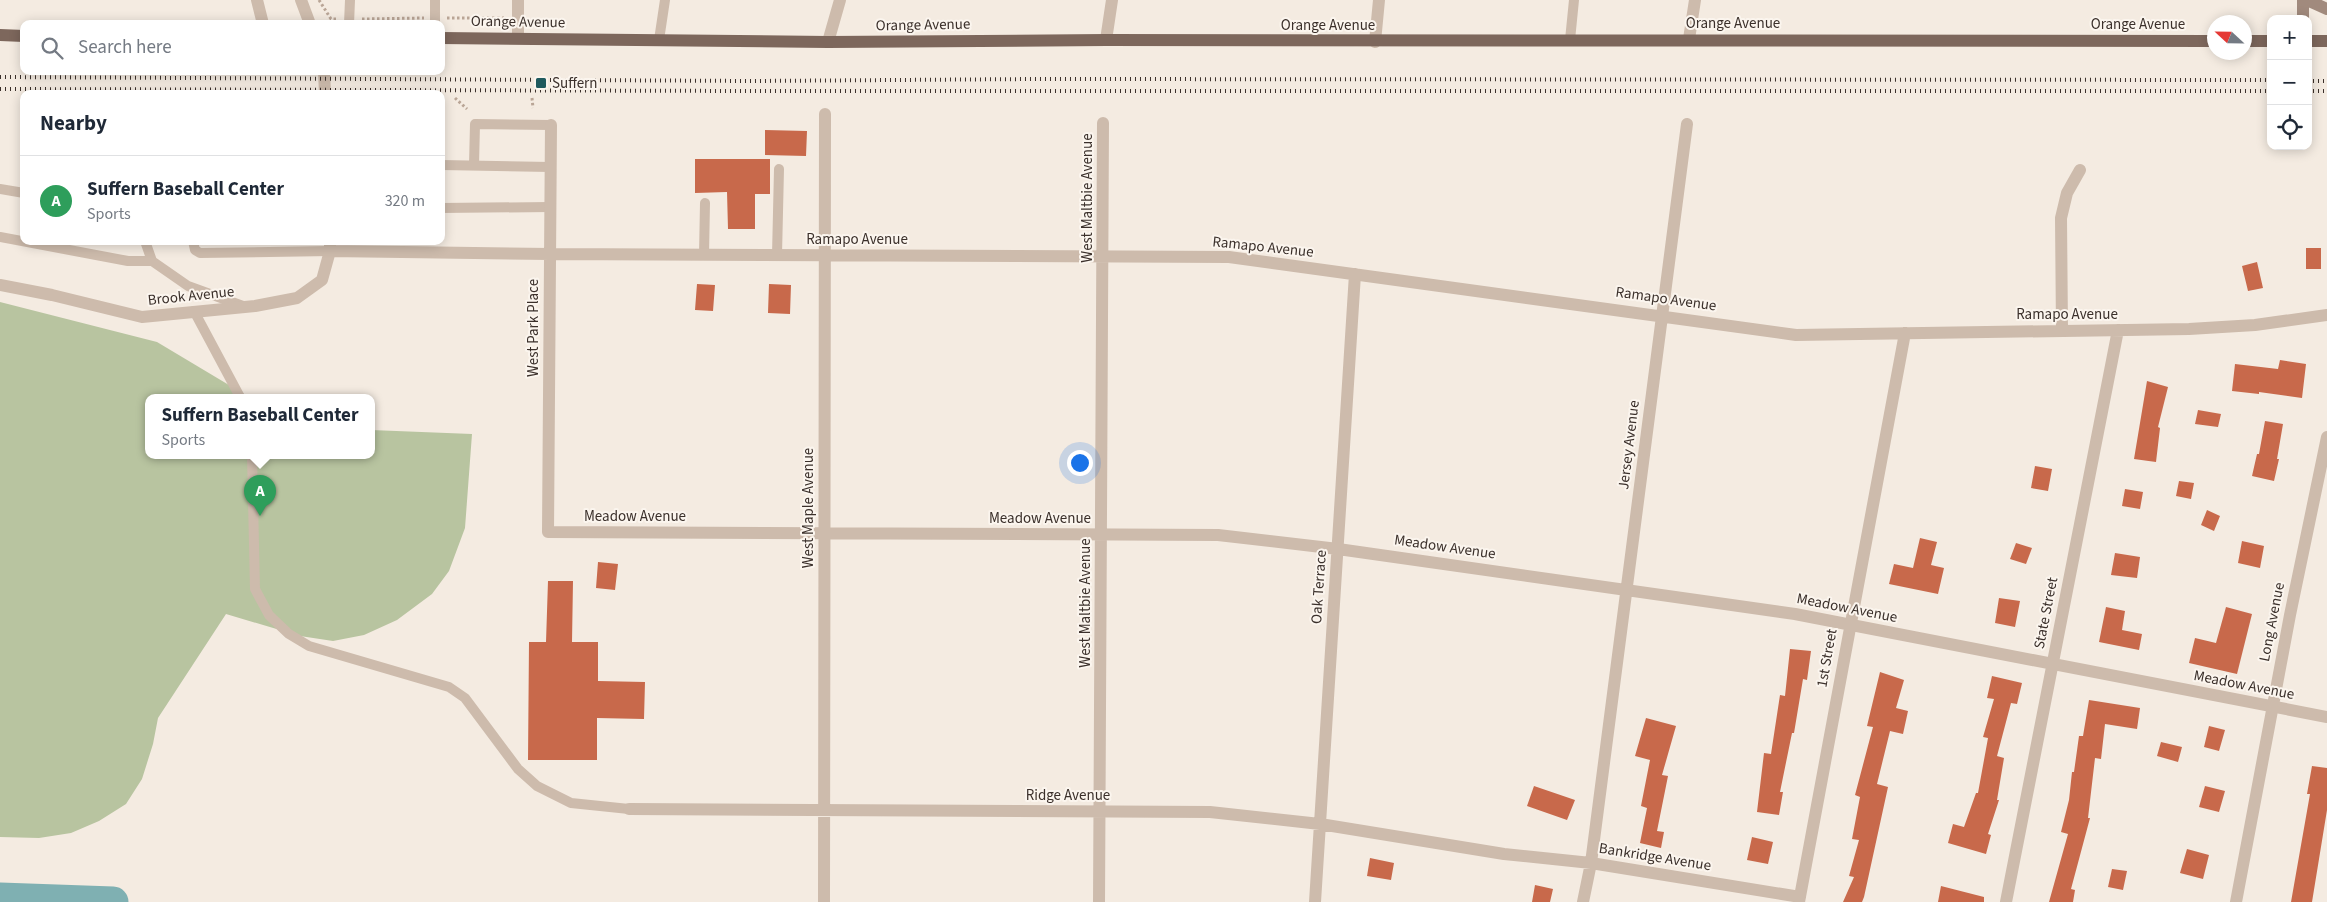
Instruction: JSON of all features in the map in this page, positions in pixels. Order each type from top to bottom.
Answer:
[{"type":"main road","points":[[0,35],[20,36]]},
{"type":"main road","name":"Orange Avenue","points":[[445,38],[828,42],[1106,40],[1375,42],[1688,39],[2207,41]]},
{"type":"main road","points":[[2252,41],[2267,41]]},
{"type":"main road","points":[[2312,41],[2327,41]]},
{"type":"street","points":[[257,0],[262,20]]},
{"type":"street","points":[[301,0],[308,20]]},
{"type":"street","points":[[518,0],[518,38]]},
{"type":"street","points":[[828,42],[840,0]]},
{"type":"street","points":[[1106,40],[1112,0]]},
{"type":"street","points":[[1375,42],[1379,0]]},
{"type":"street","points":[[1688,39],[1695,0]]},
{"type":"street","points":[[2303,0],[2303,15]]},
{"type":"street","points":[[2307,0],[2327,9]]},
{"type":"street","points":[[324,75],[325,90]]},
{"type":"street","name":"West Maple Avenue","points":[[824,902],[825,114]]},
{"type":"street","name":"West Maltbie Avenue","points":[[1099,902],[1103,256],[1102,123]]},
{"type":"street","name":"Jersey Avenue","points":[[1591,863],[1687,124]]},
{"type":"street","name":"West Park Place","points":[[548,532],[551,125]]},
{"type":"street","points":[[2062,330],[2061,218],[2067,193],[2080,170]]},
{"type":"street","name":"Ramapo Avenue","points":[[330,246],[550,254],[1229,257],[1662,315],[1796,335],[2189,329],[2254,325],[2327,315]]},
{"type":"street","name":"Brook Avenue","points":[[0,285],[52,294],[142,317],[244,307],[297,298],[322,280],[330,246]]},
{"type":"street","name":"Oak Terrace","points":[[1315,902],[1355,274]]},
{"type":"street","name":"State Street","points":[[2006,902],[2118,330]]},
{"type":"street","name":"1st Street","points":[[1800,899],[1906,333]]},
{"type":"street","name":"Long Avenue","points":[[2236,902],[2327,437]]},
{"type":"street","name":"Meadow Avenue","points":[[548,532],[1218,534],[1627,589],[1850,625],[2327,717]]},
{"type":"street","name":"Ridge Avenue","points":[[629,809],[1210,812],[1320,824],[1504,854]]},
{"type":"street","name":"Bankridge Avenue","points":[[1504,854],[1591,863],[1800,899]]},
{"type":"street","points":[[1582,902],[1591,863]]},
{"type":"lane","points":[[349,20],[350,0]]},
{"type":"lane","points":[[435,0],[435,20]]},
{"type":"lane","points":[[659,40],[665,0]]},
{"type":"lane","points":[[1570,40],[1574,0]]},
{"type":"lane","points":[[474,165],[475,124],[551,125]]},
{"type":"lane","points":[[445,165],[550,167]]},
{"type":"lane","points":[[777,255],[779,169]]},
{"type":"lane","points":[[0,189],[20,192]]},
{"type":"lane","points":[[704,255],[705,203]]},
{"type":"lane","points":[[445,208],[550,207]]},
{"type":"lane","points":[[0,237],[20,241]]},
{"type":"lane","points":[[43,245],[128,261],[152,261],[188,286],[244,307]]},
{"type":"lane","points":[[146,245],[152,261]]},
{"type":"lane","points":[[194,245],[195,250],[200,253],[330,246]]},
{"type":"lane","points":[[194,312],[238,394]]},
{"type":"lane","points":[[252,459],[255,589],[269,614],[289,634],[309,646],[449,687],[465,698],[518,769],[538,786],[571,803],[629,809]]},
{"type":"path","points":[[319,0],[331,19]]},
{"type":"path","points":[[455,98],[467,109]]},
{"type":"path","points":[[532,98],[533,108]]},
{"type":"green space","points":[[0,302],[157,342],[244,394],[145,394],[145,459],[375,459],[375,430],[472,434],[465,528],[449,571],[432,594],[397,620],[364,635],[333,641],[300,636],[226,614],[158,718],[153,744],[142,779],[126,804],[99,821],[71,833],[39,838],[0,837]]},
{"type":"building","points":[[765,130],[807,131],[806,156],[765,155]]},
{"type":"building","points":[[695,159],[770,159],[770,194],[755,194],[755,229],[728,229],[727,192],[695,193]]},
{"type":"building","points":[[2306,248],[2321,248],[2321,269],[2306,269]]},
{"type":"building","points":[[2257,262],[2263,288],[2248,291],[2242,266]]},
{"type":"building","points":[[697,284],[715,285],[713,311],[695,310]]},
{"type":"building","points":[[769,284],[791,285],[790,314],[768,313]]},
{"type":"building","points":[[2280,360],[2306,364],[2302,398],[2259,392],[2259,394],[2232,391],[2235,364],[2278,369]]},
{"type":"building","points":[[2147,381],[2168,387],[2158,427],[2160,428],[2156,462],[2134,459]]},
{"type":"building","points":[[2198,410],[2221,414],[2218,427],[2195,424]]},
{"type":"building","points":[[2265,421],[2283,424],[2277,459],[2279,459],[2274,481],[2252,476],[2257,454],[2259,454]]},
{"type":"building","points":[[2035,466],[2052,469],[2048,491],[2031,488]]},
{"type":"building","points":[[2179,481],[2194,483],[2191,499],[2176,496]]},
{"type":"building","points":[[2125,489],[2143,492],[2140,509],[2122,506]]},
{"type":"building","points":[[2207,510],[2220,516],[2214,531],[2201,525]]},
{"type":"building","points":[[1920,538],[1937,542],[1931,565],[1944,568],[1938,594],[1889,584],[1894,564],[1913,568]]},
{"type":"building","points":[[2242,541],[2264,546],[2260,568],[2238,563]]},
{"type":"building","points":[[2016,543],[2032,548],[2026,564],[2010,559]]},
{"type":"building","points":[[2115,553],[2140,557],[2137,578],[2111,575]]},
{"type":"building","points":[[598,562],[618,564],[615,590],[596,588]]},
{"type":"building","points":[[548,581],[573,581],[572,642],[598,642],[598,681],[645,682],[644,719],[597,718],[597,760],[528,760],[529,642],[546,642]]},
{"type":"building","points":[[1999,598],[2020,601],[2015,627],[1995,623]]},
{"type":"building","points":[[2106,607],[2125,611],[2122,630],[2142,634],[2139,650],[2099,642]]},
{"type":"building","points":[[2226,607],[2252,614],[2237,674],[2189,663],[2195,638],[2216,643]]},
{"type":"building","points":[[1790,649],[1811,651],[1807,680],[1803,679],[1794,733],[1792,733],[1780,792],[1783,792],[1779,815],[1757,812],[1764,753],[1771,754],[1780,695],[1785,696]]},
{"type":"building","points":[[1880,672],[1904,680],[1896,708],[1908,711],[1903,734],[1890,731],[1877,784],[1888,787],[1864,897],[1862,902],[1843,902],[1854,877],[1849,876],[1859,840],[1852,839],[1860,797],[1855,795],[1873,727],[1867,726]]},
{"type":"building","points":[[1992,676],[2022,683],[2017,704],[2011,703],[1997,756],[2004,758],[1997,800],[1999,800],[1988,834],[1991,835],[1986,854],[1948,843],[1953,824],[1964,827],[1976,793],[1978,793],[1988,738],[1983,737],[1994,699],[1987,698]]},
{"type":"building","points":[[2089,700],[2140,708],[2137,729],[2105,724],[2101,759],[2095,758],[2088,818],[2090,818],[2071,889],[2075,890],[2073,902],[2049,902],[2068,834],[2061,832],[2069,800],[2079,736],[2083,736]]},
{"type":"building","points":[[1646,718],[1676,726],[1662,775],[1668,776],[1657,831],[1664,832],[1661,848],[1640,843],[1647,808],[1641,806],[1650,760],[1635,756]]},
{"type":"building","points":[[2209,726],[2225,730],[2219,751],[2204,747]]},
{"type":"building","points":[[2161,742],[2182,747],[2178,762],[2157,756]]},
{"type":"building","points":[[2312,766],[2327,768],[2327,810],[2312,902],[2291,902],[2310,794],[2307,794]]},
{"type":"building","points":[[1534,786],[1575,800],[1567,820],[1527,806]]},
{"type":"building","points":[[2205,786],[2225,791],[2219,812],[2199,807]]},
{"type":"building","points":[[1752,837],[1773,842],[1768,864],[1747,860]]},
{"type":"building","points":[[2187,849],[2209,855],[2203,879],[2180,873]]},
{"type":"building","points":[[1370,858],[1394,863],[1391,880],[1367,876]]},
{"type":"building","points":[[2112,869],[2127,871],[2123,890],[2108,887]]},
{"type":"building","points":[[1535,885],[1553,889],[1550,902],[1532,902]]},
{"type":"building","points":[[1941,886],[1984,897],[1984,902],[1938,902]]},
{"type":"waterway","points":[[0,898],[113,902]]},
{"type":"railway","points":[[0,77],[753,81],[1037,79],[2267,80]]},
{"type":"railway","points":[[2312,81],[2327,81]]},
{"type":"railway","points":[[0,89],[376,90]]},
{"type":"railway","points":[[445,90],[2267,91]]},
{"type":"railway","points":[[2312,91],[2327,91]]},
{"type":"place","name":"Suffern","points":[[541,83]]},
{"type":"place","name":"Suffern Baseball Center","points":[[260,516]]}]
